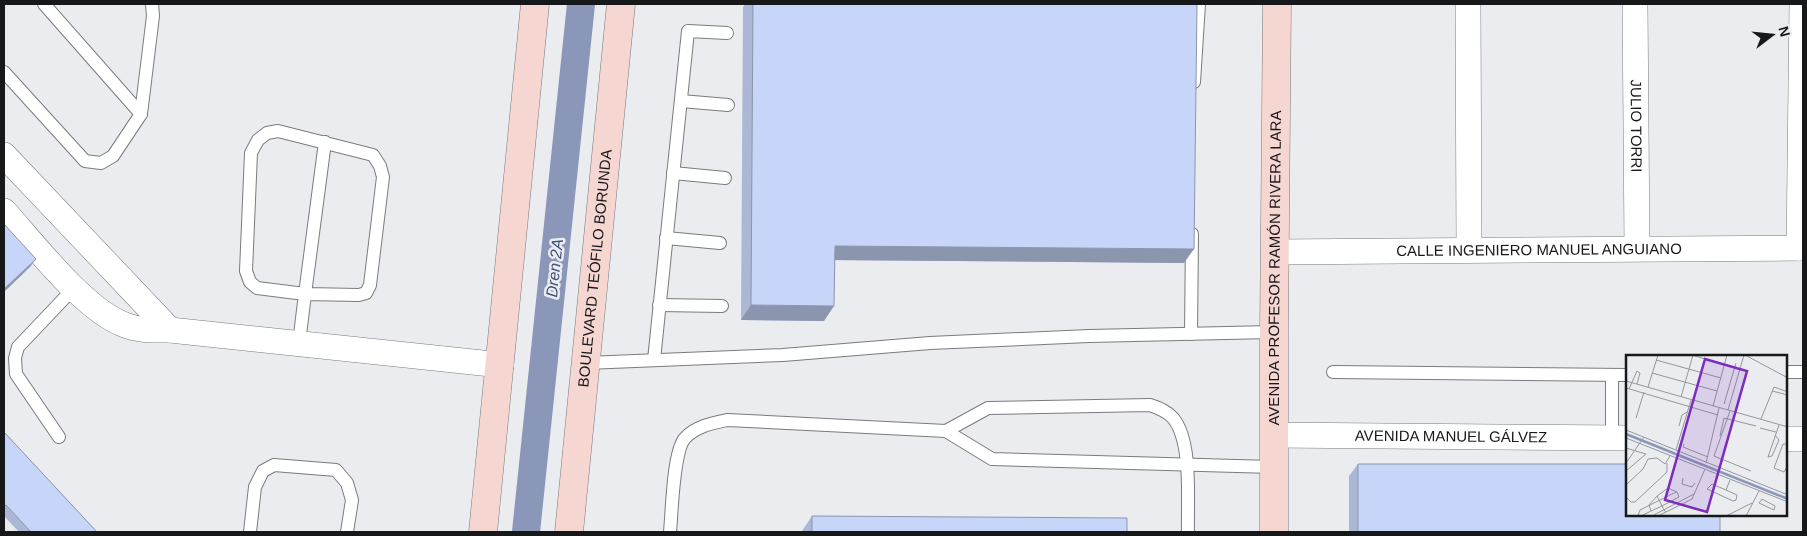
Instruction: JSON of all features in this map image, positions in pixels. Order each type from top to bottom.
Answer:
[{"type":"main road","points":[[484,532],[535,4]]},
{"type":"main road","name":"BOULEVARD TEÓFILO BORUNDA","points":[[569,532],[621,4]]},
{"type":"main road","name":"AVENIDA PROFESOR RAMÓN RIVERA LARA","points":[[1274,532],[1276,4]]},
{"type":"street","points":[[1468,4],[1469,249]]},
{"type":"street","name":"JULIO TORRI","points":[[1635,4],[1637,248]]},
{"type":"street","points":[[1801,248],[1802,4]]},
{"type":"street","points":[[4,155],[170,330]]},
{"type":"street","points":[[4,210],[74,288],[111,319],[126,326],[143,330],[170,330],[501,365]]},
{"type":"street","name":"CALLE INGENIERO MANUEL ANGUIANO","points":[[1275,252],[1469,249],[1801,248]]},
{"type":"street","name":"AVENIDA MANUEL GÁLVEZ","points":[[1273,435],[1619,438]]},
{"type":"street","points":[[1787,439],[1803,439]]},
{"type":"lane","points":[[44,4],[141,114]]},
{"type":"lane","points":[[4,72],[85,161],[101,162],[113,156],[141,114],[153,16],[152,4]]},
{"type":"lane","points":[[1194,96],[1199,4]]},
{"type":"lane","points":[[654,360],[688,32],[727,33]]},
{"type":"lane","points":[[681,101],[728,106]]},
{"type":"lane","points":[[278,131],[324,142],[373,155],[380,166],[383,177],[370,285],[366,293],[359,296],[305,294],[257,288],[250,282],[246,271],[252,153],[258,140],[266,134],[278,131]]},
{"type":"lane","points":[[299,343],[324,142]]},
{"type":"lane","points":[[674,173],[725,178]]},
{"type":"lane","points":[[1191,334],[1192,225]]},
{"type":"lane","points":[[666,238],[720,243]]},
{"type":"lane","points":[[59,437],[16,374],[15,358],[18,347],[74,288]]},
{"type":"lane","points":[[660,305],[722,306]]},
{"type":"lane","points":[[586,364],[783,355],[940,343],[1088,336],[1274,332]]},
{"type":"lane","points":[[1334,372],[1626,375]]},
{"type":"lane","points":[[1787,372],[1803,372]]},
{"type":"lane","points":[[1612,376],[1619,438]]},
{"type":"lane","points":[[946,431],[988,408],[1150,405],[1162,409],[1173,418],[1181,433],[1187,464],[1188,532]]},
{"type":"lane","points":[[670,532],[677,456],[684,438],[704,425],[727,420],[946,431],[992,460],[1274,466]]},
{"type":"lane","points":[[250,532],[255,487],[263,471],[274,466],[336,470],[347,483],[352,500],[347,532]]},
{"type":"building","points":[[753,4],[1197,4],[1194,249],[835,246],[834,306],[751,305]]},
{"type":"building","points":[[4,224],[36,259],[4,289]]},
{"type":"building","points":[[4,432],[97,532],[31,532],[6,505],[4,507]]},
{"type":"building","points":[[1358,464],[1626,464],[1626,516],[1720,516],[1720,532],[1358,532]]},
{"type":"building","points":[[812,516],[1127,518],[1127,532],[812,532]]},
{"type":"waterway","name":"Dren 2A","points":[[526,532],[581,4]]}]
